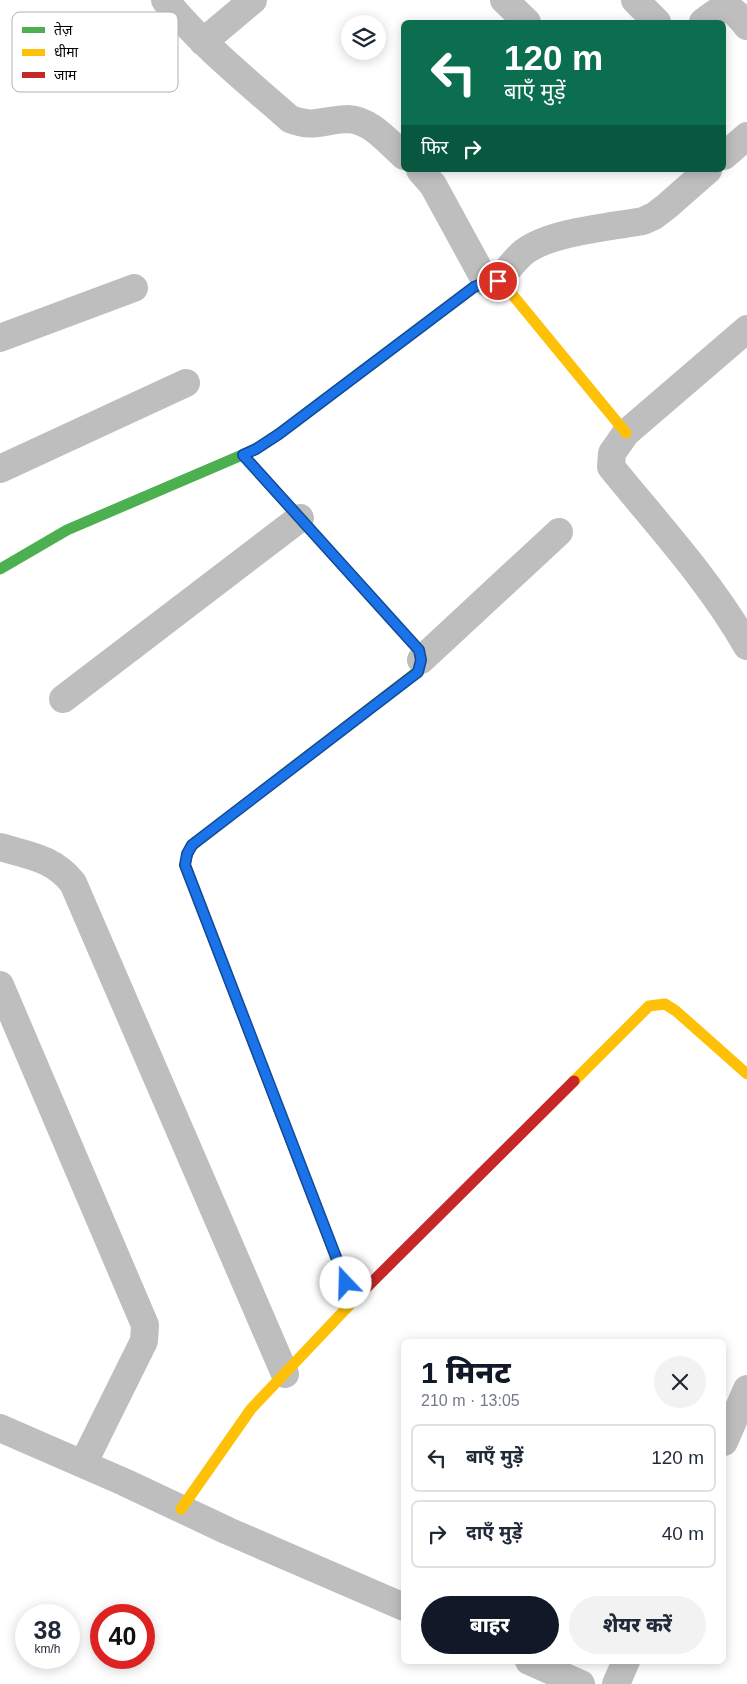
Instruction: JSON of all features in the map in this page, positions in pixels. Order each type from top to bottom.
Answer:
[{"type":"street","points":[[165,0],[175,12]]},
{"type":"street","points":[[203,42],[253,0]]},
{"type":"street","points":[[504,0],[525,20]]},
{"type":"street","points":[[636,0],[655,20]]},
{"type":"street","points":[[706,20],[725,9],[735,11],[747,26]]},
{"type":"street","points":[[178,16],[203,42],[290,119],[302,124],[349,119],[363,122],[374,129],[401,153]]},
{"type":"street","points":[[726,154],[747,136]]},
{"type":"street","points":[[422,172],[433,184],[492,281],[506,287],[626,433]]},
{"type":"street","points":[[0,568],[67,530],[256,449],[279,434],[474,287],[492,281],[522,253],[536,244],[565,235],[643,221],[654,216],[706,172]]},
{"type":"street","points":[[0,338],[134,288]]},
{"type":"street","points":[[747,330],[626,433],[612,453],[610,467],[709,586],[747,646]]},
{"type":"street","points":[[0,469],[186,383]]},
{"type":"street","points":[[243,455],[419,650],[421,660],[418,672],[192,845],[187,854],[185,865],[353,1301]]},
{"type":"street","points":[[63,699],[300,518]]},
{"type":"street","points":[[421,660],[559,532]]},
{"type":"street","points":[[0,847],[52,863],[64,871],[74,883],[285,1374]]},
{"type":"street","points":[[0,985],[145,1325],[144,1341],[84,1464]]},
{"type":"street","points":[[181,1509],[251,1409],[353,1301],[649,1006],[665,1004],[676,1011],[747,1074]]},
{"type":"street","points":[[726,1437],[747,1389]]},
{"type":"street","points":[[0,1428],[84,1464],[228,1531],[401,1606]]},
{"type":"street","points":[[536,1664],[581,1684]]},
{"type":"street","points":[[616,1684],[625,1664]]},
{"type":"traffic: fast","points":[[0,569],[67,530],[256,449],[279,434],[377,360]]},
{"type":"traffic: fast","points":[[243,455],[380,607]]},
{"type":"traffic: slow","points":[[377,360],[474,287],[486,282],[498,281],[506,287],[626,433]]},
{"type":"traffic: slow","points":[[196,842],[418,671],[421,660],[419,650],[380,607]]},
{"type":"traffic: slow","points":[[574,1081],[649,1006],[665,1004],[676,1011],[747,1074]]},
{"type":"traffic: slow","points":[[314,1201],[353,1301]]},
{"type":"traffic: slow","points":[[181,1509],[251,1409],[358,1296]]},
{"type":"traffic: jam","points":[[196,842],[187,855],[185,865],[314,1201]]},
{"type":"traffic: jam","points":[[358,1296],[574,1081]]},
{"type":"route","points":[[346,1283],[185,865],[187,854],[192,845],[418,672],[421,660],[419,650],[243,455],[279,434],[474,287],[486,282],[498,281]]}]
